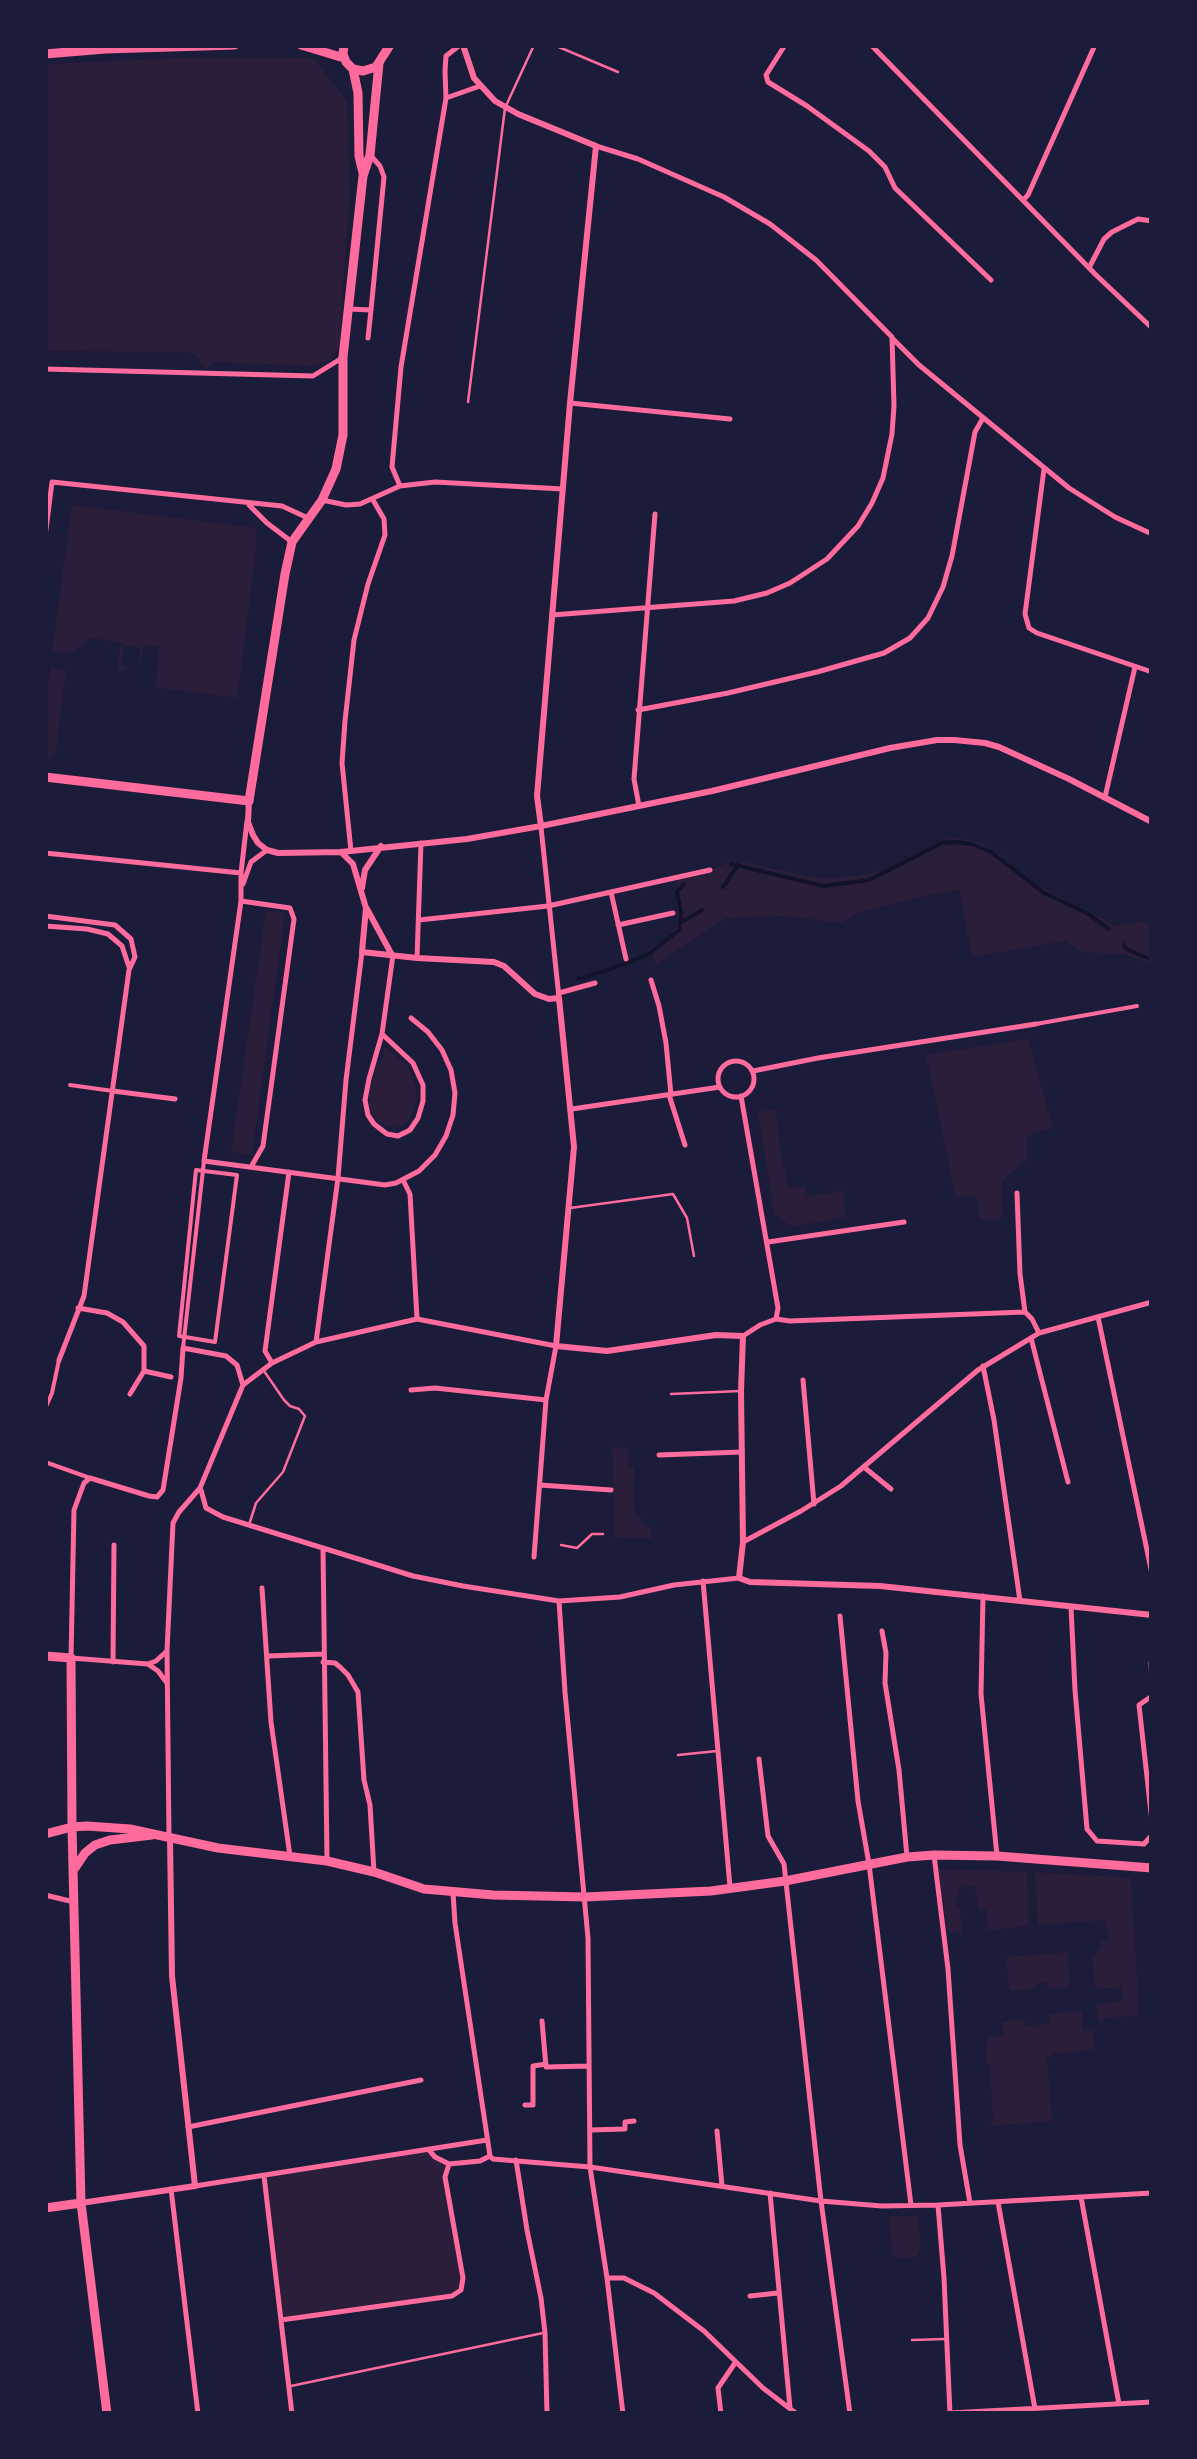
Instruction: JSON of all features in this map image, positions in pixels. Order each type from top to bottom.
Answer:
[{"type":"main road","points":[[45,54],[235,45]]},
{"type":"main road","points":[[301,45],[344,58],[353,68],[364,176]]},
{"type":"main road","points":[[342,45],[344,58]]},
{"type":"main road","points":[[353,68],[367,70],[390,45]]},
{"type":"main road","points":[[45,777],[249,802],[292,542],[322,500],[336,469],[343,436],[344,357],[381,54]]},
{"type":"main road","points":[[45,1654],[71,1658],[81,2202],[107,2414]]},
{"type":"main road","points":[[45,1834],[72,1827],[116,1828],[218,1848],[327,1862],[374,1872],[416,1887],[453,1893],[585,1897],[730,1889],[934,1855],[1152,1868]]},
{"type":"main road","points":[[74,1870],[95,1845],[157,1834]]},
{"type":"main road","points":[[45,2208],[81,2202]]},
{"type":"street","points":[[400,486],[392,466],[400,377],[446,98],[446,56],[462,45],[480,86],[506,108],[724,196],[770,224],[816,260],[919,365],[1044,468],[1098,508],[1152,534]]},
{"type":"street","points":[[785,45],[766,75],[768,82],[869,151],[885,167],[895,188],[992,280]]},
{"type":"street","points":[[871,45],[1152,328]]},
{"type":"street","points":[[1023,200],[1095,45]]},
{"type":"street","points":[[446,98],[480,86]]},
{"type":"street","points":[[534,1557],[546,1400],[556,1346],[574,1148],[537,796],[596,146]]},
{"type":"street","points":[[368,338],[384,177],[370,156]]},
{"type":"street","points":[[1089,268],[1112,232],[1138,219],[1152,220]]},
{"type":"street","points":[[350,309],[371,310]]},
{"type":"street","points":[[552,615],[734,601],[767,593],[809,572],[845,542],[872,503],[888,463],[894,406],[892,337]]},
{"type":"street","points":[[45,369],[313,376],[344,357]]},
{"type":"street","points":[[570,403],[730,419]]},
{"type":"street","points":[[638,710],[828,669],[884,653],[910,638],[928,618],[943,587],[975,432],[983,418]]},
{"type":"street","points":[[1044,468],[1024,614],[1029,628],[1152,672]]},
{"type":"street","points":[[45,537],[49,482],[282,506],[308,518]]},
{"type":"street","points":[[322,500],[353,505],[374,500],[400,486],[435,482],[563,489]]},
{"type":"street","points":[[351,851],[342,763],[344,722],[354,640],[385,535],[384,519],[374,500]]},
{"type":"street","points":[[246,502],[292,542]]},
{"type":"street","points":[[640,806],[634,780],[655,514]]},
{"type":"street","points":[[1105,797],[1135,667]]},
{"type":"street","points":[[249,802],[248,822],[253,836],[268,850],[341,852],[467,839],[541,826],[890,748],[954,740],[999,747],[1152,822]]},
{"type":"street","points":[[45,1462],[150,1496],[157,1497],[165,1482],[241,900],[240,872],[249,802]]},
{"type":"street","points":[[417,958],[421,843]]},
{"type":"street","points":[[362,889],[365,870],[381,846]]},
{"type":"street","points":[[242,886],[251,862],[268,850]]},
{"type":"street","points":[[316,1342],[338,1178],[366,908],[353,864],[341,852]]},
{"type":"street","points":[[45,853],[240,872]]},
{"type":"street","points":[[419,920],[548,906],[710,870]]},
{"type":"street","points":[[611,892],[626,959]]},
{"type":"street","points":[[241,900],[290,906],[294,919],[263,1146],[251,1167]]},
{"type":"street","points":[[366,908],[393,955],[382,1034],[366,1105],[378,1128],[401,1136],[418,1118],[423,1085],[413,1063],[382,1034]]},
{"type":"street","points":[[618,925],[673,913]]},
{"type":"street","points":[[45,916],[108,922],[121,928],[134,951],[84,1296],[45,1409]]},
{"type":"street","points":[[45,926],[87,928],[108,934],[122,946],[129,970]]},
{"type":"street","points":[[362,952],[494,962],[535,994],[549,999],[594,984]]},
{"type":"street","points":[[651,980],[664,1033],[670,1095],[685,1145]]},
{"type":"street","points":[[753,1071],[1137,1006]]},
{"type":"street","points":[[204,1161],[385,1184],[402,1180],[427,1164],[450,1126],[454,1082],[436,1040],[410,1018]]},
{"type":"street","points":[[730,1062],[742,1062],[753,1071],[754,1084],[741,1096],[729,1095],[720,1087],[720,1070],[730,1062]]},
{"type":"street","points":[[70,1086],[175,1099]]},
{"type":"street","points":[[572,1110],[720,1087]]},
{"type":"street","points":[[741,1096],[768,1242],[778,1308],[776,1319]]},
{"type":"street","points":[[185,1337],[216,1342],[238,1175],[203,1170]]},
{"type":"street","points":[[272,1363],[266,1351],[289,1172]]},
{"type":"street","points":[[402,1180],[410,1194],[417,1318]]},
{"type":"street","points":[[1017,1194],[1025,1312],[1039,1334]]},
{"type":"street","points":[[768,1242],[904,1222]]},
{"type":"street","points":[[743,1542],[814,1504],[865,1468],[984,1366],[1031,1338],[1152,1302]]},
{"type":"street","points":[[78,1308],[107,1314],[129,1328],[144,1346],[144,1372],[130,1394]]},
{"type":"street","points":[[195,2186],[172,1969],[166,1651],[173,1523],[200,1488],[243,1385],[272,1363],[316,1342],[417,1318],[556,1346],[608,1351],[716,1335],[743,1336],[776,1319],[1025,1312]]},
{"type":"street","points":[[1098,1317],[1152,1574]]},
{"type":"street","points":[[739,1578],[743,1542],[743,1336]]},
{"type":"street","points":[[1031,1338],[1068,1482]]},
{"type":"street","points":[[184,1348],[226,1356],[237,1365],[243,1385]]},
{"type":"street","points":[[984,1366],[1020,1601]]},
{"type":"street","points":[[144,1372],[181,1378]]},
{"type":"street","points":[[803,1380],[814,1504]]},
{"type":"street","points":[[412,1390],[435,1388],[546,1400]]},
{"type":"street","points":[[659,1455],[742,1452]]},
{"type":"street","points":[[865,1468],[891,1489]]},
{"type":"street","points":[[90,1478],[84,1483],[74,1510],[71,1658],[148,1664],[166,1651]]},
{"type":"street","points":[[540,1484],[611,1490]]},
{"type":"street","points":[[200,1488],[204,1504],[214,1514],[413,1576],[559,1601],[620,1597],[739,1578],[750,1582],[880,1586],[1152,1615]]},
{"type":"street","points":[[113,1662],[114,1545]]},
{"type":"street","points":[[323,1548],[327,1862]]},
{"type":"street","points":[[703,1581],[730,1889]]},
{"type":"street","points":[[262,1588],[271,1722],[290,1856]]},
{"type":"street","points":[[983,1596],[981,1694],[997,1856]]},
{"type":"street","points":[[559,1601],[588,1938],[590,2167],[623,2414]]},
{"type":"street","points":[[1071,1607],[1087,1829],[1097,1841],[1144,1844],[1152,1835]]},
{"type":"street","points":[[840,1616],[858,1801],[912,2206]]},
{"type":"street","points":[[882,1631],[907,1858]]},
{"type":"street","points":[[268,1656],[323,1654]]},
{"type":"street","points":[[323,1662],[340,1666],[358,1692],[374,1872]]},
{"type":"street","points":[[1151,1663],[1152,1684]]},
{"type":"street","points":[[148,1664],[167,1684]]},
{"type":"street","points":[[1152,1696],[1139,1705],[1152,1822]]},
{"type":"street","points":[[759,1759],[768,1836],[784,1864],[821,2200],[850,2414]]},
{"type":"street","points":[[934,1855],[946,1951],[960,2145],[970,2203]]},
{"type":"street","points":[[453,1893],[454,1924],[493,2159],[590,2167],[882,2206],[1152,2193]]},
{"type":"street","points":[[45,1895],[74,1902]]},
{"type":"street","points":[[542,2021],[546,2067],[589,2066]]},
{"type":"street","points":[[524,2104],[533,2105],[533,2066],[546,2064]]},
{"type":"street","points":[[406,2074],[408,2083]]},
{"type":"street","points":[[188,2127],[421,2080]]},
{"type":"street","points":[[590,2130],[625,2130],[625,2122],[634,2122]]},
{"type":"street","points":[[717,2131],[722,2186]]},
{"type":"street","points":[[81,2202],[487,2140]]},
{"type":"street","points":[[428,2149],[448,2164],[490,2156]]},
{"type":"street","points":[[516,2160],[541,2298],[546,2414]]},
{"type":"street","points":[[281,2320],[452,2296],[461,2290],[463,2278],[445,2177],[448,2164]]},
{"type":"street","points":[[264,2176],[292,2414]]},
{"type":"street","points":[[171,2189],[198,2414]]},
{"type":"street","points":[[770,2193],[790,2408]]},
{"type":"street","points":[[1082,2197],[1119,2404]]},
{"type":"street","points":[[998,2202],[1035,2409]]},
{"type":"street","points":[[938,2205],[950,2414],[1152,2402]]},
{"type":"street","points":[[607,2278],[624,2278],[654,2293],[704,2331],[735,2363],[797,2414]]},
{"type":"street","points":[[750,2296],[778,2293]]},
{"type":"street","points":[[720,2414],[718,2388],[735,2363]]},
{"type":"lane","points":[[468,402],[506,108],[534,45]]},
{"type":"lane","points":[[554,45],[618,72]]},
{"type":"lane","points":[[568,1208],[673,1194],[686,1218],[694,1256]]},
{"type":"lane","points":[[249,1525],[256,1503],[283,1472],[305,1416],[284,1400],[263,1370]]},
{"type":"lane","points":[[671,1394],[741,1391]]},
{"type":"lane","points":[[561,1546],[577,1548],[592,1534],[602,1534]]},
{"type":"lane","points":[[535,1542],[544,1543]]},
{"type":"lane","points":[[678,1755],[718,1751]]},
{"type":"lane","points":[[290,2386],[545,2332]]},
{"type":"lane","points":[[912,2340],[947,2339]]},
{"type":"shaded area","points":[[202,57],[314,58],[347,102],[350,194],[341,346],[329,360],[312,366],[213,362],[208,369],[191,352],[45,351],[45,64]]},
{"type":"shaded area","points":[[72,505],[256,528],[237,698],[156,687],[159,647],[144,645],[139,660],[140,648],[133,643],[124,646],[121,666],[127,667],[126,671],[118,668],[121,642],[89,638],[73,651],[52,652]]},
{"type":"shaded area","points":[[50,668],[66,670],[56,749],[45,759],[45,708]]},
{"type":"shaded area","points":[[953,837],[981,843],[1034,884],[1117,926],[1152,923],[1152,964],[1122,954],[1081,952],[1066,941],[972,957],[959,890],[860,912],[840,923],[785,916],[725,918],[657,965],[650,949],[668,937],[678,923],[678,878],[728,863],[749,863],[810,877],[866,874],[889,869]]},
{"type":"shaded area","points":[[266,911],[285,913],[252,1155],[231,1152]]},
{"type":"shaded area","points":[[1028,1039],[1053,1128],[1027,1136],[1027,1159],[1001,1182],[1003,1217],[983,1219],[977,1217],[976,1195],[956,1198],[926,1055]]},
{"type":"shaded area","points":[[384,1047],[407,1065],[416,1085],[417,1100],[410,1119],[394,1128],[378,1122],[369,1105]]},
{"type":"shaded area","points":[[776,1109],[788,1187],[806,1188],[807,1196],[843,1191],[846,1217],[792,1227],[774,1214],[758,1112]]},
{"type":"shaded area","points":[[612,1446],[628,1449],[629,1465],[634,1469],[635,1515],[640,1515],[641,1523],[650,1527],[652,1538],[615,1537]]},
{"type":"shaded area","points":[[939,1869],[1027,1872],[1029,1926],[988,1930],[986,1909],[978,1909],[975,1886],[958,1888],[962,1932],[947,1933]]},
{"type":"shaded area","points":[[1035,1872],[1131,1878],[1139,2015],[1098,2021],[1096,2004],[1123,2001],[1121,1987],[1095,1989],[1092,1956],[1097,1956],[1101,1941],[1109,1940],[1105,1920],[1038,1925]]},
{"type":"shaded area","points":[[1068,1952],[1070,1987],[1047,1988],[1046,1982],[1036,1983],[1035,1989],[1009,1991],[1006,1957]]},
{"type":"shaded area","points":[[1082,2011],[1083,2031],[1093,2030],[1095,2055],[1092,2050],[1047,2057],[1052,2121],[991,2126],[987,2038],[1003,2036],[1002,2022],[1024,2019],[1025,2026],[1049,2023],[1050,2014]]},
{"type":"shaded area","points":[[428,2149],[449,2164],[445,2177],[463,2278],[457,2293],[281,2320],[264,2176]]},
{"type":"shaded area","points":[[889,2216],[918,2216],[921,2249],[917,2257],[901,2259],[892,2254]]},
{"type":"waterway","points":[[731,864],[823,886],[869,880],[942,843],[972,844],[991,852],[1044,893],[1087,913],[1109,929]]},
{"type":"waterway","points":[[723,887],[738,865]]},
{"type":"waterway","points":[[680,923],[677,892],[684,884]]},
{"type":"waterway","points":[[578,979],[649,954],[679,930],[680,923],[702,910]]},
{"type":"waterway","points":[[1124,945],[1152,960]]}]
